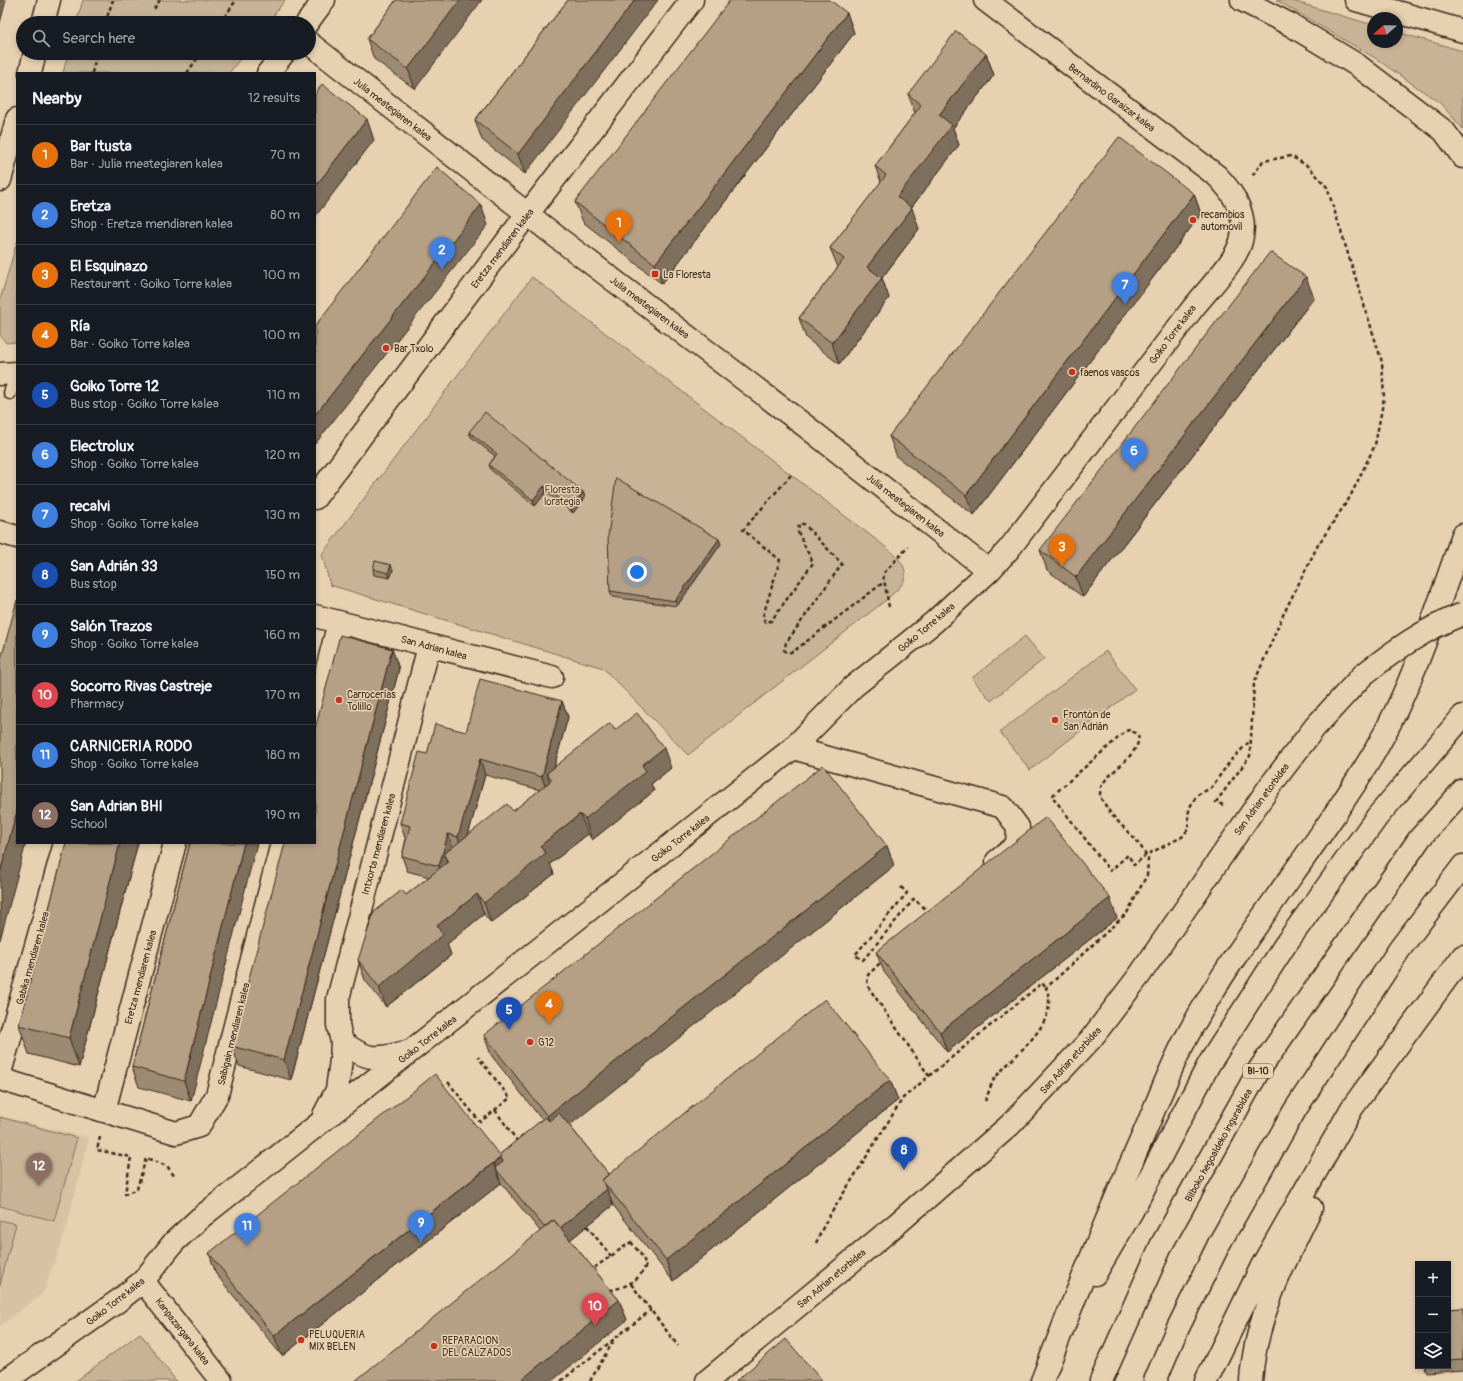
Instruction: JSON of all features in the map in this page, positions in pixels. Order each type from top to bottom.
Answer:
[{"type":"main road","points":[[45,16],[49,0]]},
{"type":"main road","points":[[311,16],[324,0]]},
{"type":"main road","name":"Eretza mendiaren kalea","points":[[316,497],[528,213],[692,0]]},
{"type":"main road","name":"Bernardino Garaizar kalea","points":[[985,0],[1217,176],[1228,187],[1235,198]]},
{"type":"main road","points":[[1242,0],[1291,25],[1357,65],[1444,132],[1463,157]]},
{"type":"main road","points":[[1356,0],[1463,31]]},
{"type":"main road","name":"Julia meategiaren kalea","points":[[316,48],[808,428],[989,571]]},
{"type":"main road","points":[[30,72],[33,60]]},
{"type":"main road","points":[[269,72],[278,60]]},
{"type":"main road","points":[[0,180],[4,148],[16,121]]},
{"type":"main road","name":"Goiko Torre kalea","points":[[4,1381],[144,1281],[174,1242],[200,1218],[793,748],[853,687],[934,622],[989,571],[1009,549],[1202,295],[1236,253],[1241,241],[1242,217],[1235,198]]},
{"type":"main road","points":[[0,374],[14,380]]},
{"type":"main road","points":[[0,532],[16,537]]},
{"type":"main road","points":[[1042,1381],[1094,1247],[1184,1042],[1229,967],[1338,810],[1375,750],[1403,699],[1425,643],[1463,534]]},
{"type":"main road","name":"San Adrian etorbidea","points":[[707,1381],[898,1223],[1005,1130],[1091,1039],[1139,976],[1270,786],[1315,727],[1363,675],[1402,644],[1450,619],[1463,614]]},
{"type":"main road","name":"San Adrian kalea","points":[[316,616],[552,677]]},
{"type":"main road","points":[[316,712],[340,622]]},
{"type":"main road","name":"Intxorta mendiaren kalea","points":[[322,1120],[337,1090],[342,1042],[338,1025],[338,999],[429,646]]},
{"type":"main road","points":[[1058,1338],[1132,1211],[1209,1064],[1285,945],[1377,817],[1463,716]]},
{"type":"main road","points":[[793,748],[1003,807],[1018,827],[1017,845],[980,874]]},
{"type":"main road","name":"Bilboko hegoaldeko ingurabidea","points":[[1101,1381],[1162,1244],[1259,1070],[1420,838],[1463,790]]},
{"type":"main road","name":"Gabika mendiaren kalea","points":[[0,1073],[65,844]]},
{"type":"main road","name":"Eretza mendiaren kalea","points":[[104,1111],[175,844]]},
{"type":"main road","name":"Saibigain mendiaren kalea","points":[[0,1079],[176,1133],[199,1126],[217,1096],[282,844]]},
{"type":"main road","points":[[1154,1381],[1174,1336],[1220,1242],[1295,1110],[1400,950],[1463,866]]},
{"type":"main road","points":[[1206,1381],[1262,1266],[1352,1108],[1463,956]]},
{"type":"main road","points":[[342,1042],[358,1054],[369,1057],[385,1058],[413,1050]]},
{"type":"main road","points":[[1251,1381],[1262,1320],[1276,1282],[1351,1122],[1352,1108]]},
{"type":"main road","name":"Kanpazargana kalea","points":[[144,1281],[221,1381]]},
{"type":"path","points":[[107,16],[113,0]]},
{"type":"path","points":[[154,9],[160,0]]},
{"type":"path","points":[[226,16],[236,0]]},
{"type":"path","points":[[92,72],[95,60]]},
{"type":"path","points":[[188,72],[196,60]]},
{"type":"path","points":[[1223,806],[1216,802],[1250,756],[1254,683],[1283,615],[1318,545],[1350,497],[1374,445],[1384,398],[1382,362],[1327,187],[1309,167],[1291,156],[1263,161],[1252,176]]},
{"type":"path","points":[[791,474],[743,530],[780,560],[763,616],[765,622],[771,621],[813,563],[798,532],[799,524],[804,524],[842,564],[786,643],[784,650],[788,653],[794,651],[884,582]]},
{"type":"path","points":[[889,607],[883,574],[908,547]]},
{"type":"path","points":[[1046,988],[1127,913],[1147,875],[1148,859],[1146,855],[1140,845],[1111,814],[1100,797],[1101,787],[1136,748],[1139,738],[1138,734],[1129,730],[1052,796],[1110,871],[1128,855],[1134,865],[1146,855],[1182,837],[1189,828],[1188,815],[1190,807],[1197,795],[1212,788],[1231,760],[1251,740]]},
{"type":"path","points":[[901,886],[907,893],[855,955],[863,960],[914,899],[931,914]]},
{"type":"path","points":[[888,955],[868,975],[867,985],[929,1076]]},
{"type":"path","points":[[816,1243],[825,1223],[903,1098],[1042,983],[1050,995],[1048,1010],[1043,1024],[1034,1037],[993,1082],[985,1101]]},
{"type":"path","points":[[448,1082],[480,1122],[510,1098],[478,1057]]},
{"type":"path","points":[[495,1110],[522,1146]]},
{"type":"path","points":[[100,1138],[97,1150],[131,1157],[125,1194],[137,1189],[146,1158],[167,1166],[175,1177]]},
{"type":"path","points":[[587,1226],[611,1256]]},
{"type":"path","points":[[631,1242],[642,1256],[646,1265],[643,1274],[631,1284],[612,1290],[605,1286],[591,1270],[611,1256],[631,1242]]},
{"type":"path","points":[[631,1284],[678,1346]]},
{"type":"path","points":[[561,1381],[651,1310]]},
{"type":"path","points":[[590,1381],[615,1338]]},
{"type":"shaded area","points":[[0,1116],[89,1138],[65,1233],[43,1293],[0,1326]]},
{"type":"green space","points":[[83,0],[285,0],[273,16],[78,16]]},
{"type":"green space","points":[[1276,0],[1289,0],[1367,23],[1367,48],[1403,48],[1403,34],[1463,51],[1463,129],[1440,103],[1375,58]]},
{"type":"green space","points":[[66,60],[239,60],[230,72],[63,72]]},
{"type":"green space","points":[[16,245],[16,342],[6,343],[0,335],[0,300]]},
{"type":"green space","name":"Floresta lorategia","points":[[532,277],[883,545],[897,557],[904,567],[905,578],[902,584],[886,600],[688,755],[603,668],[330,585],[322,554]]},
{"type":"green space","points":[[1025,636],[1044,659],[991,701],[972,678]]},
{"type":"green space","name":"Frontón de San Adrián","points":[[1106,651],[1135,689],[1030,770],[1000,732]]},
{"type":"green space","points":[[0,1117],[77,1138],[54,1221],[0,1206]]},
{"type":"green space","points":[[0,1220],[16,1224],[0,1285]]},
{"type":"green space","points":[[140,1333],[176,1381],[76,1381]]},
{"type":"building","points":[[396,0],[460,0],[408,69],[367,39]]},
{"type":"building","points":[[568,0],[635,0],[518,154],[475,120]]},
{"type":"building","points":[[730,0],[830,0],[847,13],[655,264],[575,202]]},
{"type":"building","points":[[956,31],[986,54],[939,115],[952,125],[897,197],[912,208],[867,267],[882,278],[832,343],[799,318],[844,259],[830,248],[886,175],[875,166],[921,105],[908,94]]},
{"type":"building","points":[[322,84],[367,119],[316,186],[316,93]]},
{"type":"building","points":[[1119,137],[1194,194],[966,495],[889,436]]},
{"type":"building","points":[[437,167],[481,205],[316,414],[316,325]]},
{"type":"building","points":[[1270,252],[1306,277],[1076,577],[1040,550]]},
{"type":"building","points":[[485,412],[583,492],[571,508],[544,486],[533,500],[489,465],[497,454],[469,432]]},
{"type":"building","points":[[616,478],[719,539],[675,601],[610,591],[608,536]]},
{"type":"building","points":[[375,561],[391,565],[388,573],[373,569]]},
{"type":"building","points":[[16,604],[16,815],[0,873],[0,663]]},
{"type":"building","points":[[340,635],[392,649],[284,1060],[231,1046],[285,844],[316,844],[316,725]]},
{"type":"building","points":[[480,679],[562,701],[542,777],[480,759],[458,837],[448,834],[439,866],[402,856],[410,826],[400,823],[419,752],[427,754],[435,724],[466,732]]},
{"type":"building","points":[[637,713],[664,748],[642,765],[646,771],[585,819],[580,814],[540,846],[546,853],[484,903],[477,894],[437,926],[443,935],[379,987],[358,960],[374,912],[402,890],[406,895],[449,861],[444,854],[507,804],[513,811],[552,780],[547,773],[610,723],[615,730]]},
{"type":"building","points":[[823,765],[887,846],[547,1116],[484,1035]]},
{"type":"building","points":[[1046,817],[1110,898],[940,1032],[876,952]]},
{"type":"building","points":[[66,844],[120,844],[69,1038],[19,1025]]},
{"type":"building","points":[[190,844],[244,844],[184,1081],[132,1067]]},
{"type":"building","points":[[825,999],[890,1080],[666,1260],[602,1180]]},
{"type":"building","points":[[435,1074],[501,1157],[274,1336],[209,1253]]},
{"type":"building","points":[[559,1113],[609,1174],[602,1180],[607,1189],[560,1228],[554,1220],[544,1227],[495,1168],[503,1162],[499,1155],[545,1117],[549,1121]]},
{"type":"building","points":[[554,1220],[619,1300],[520,1381],[355,1381]]},
{"type":"building","points":[[1463,1308],[1463,1359],[1451,1360],[1451,1309]]},
{"type":"building","points":[[786,1339],[822,1381],[736,1381]]},
{"type":"place","name":"recambios automovil","points":[[1193,220]]},
{"type":"place","name":"Bar Itusta","points":[[619,243]]},
{"type":"place","name":"Eretza","points":[[442,270]]},
{"type":"place","name":"La Floresta","points":[[655,274]]},
{"type":"place","name":"recalvi","points":[[1125,305]]},
{"type":"place","name":"Bar Txolo","points":[[386,348]]},
{"type":"place","name":"faenos vascos","points":[[1072,372]]},
{"type":"place","name":"Electrolux","points":[[1134,471]]},
{"type":"place","name":"El Esquinazo","points":[[1062,567]]},
{"type":"place","name":"Carrocerías Tolillo","points":[[339,700]]},
{"type":"place","name":"Frontón de San Adrián","points":[[1055,720]]},
{"type":"place","name":"Ría","points":[[549,1024]]},
{"type":"place","name":"Goiko Torre 12","points":[[509,1030]]},
{"type":"place","name":"G12","points":[[530,1042]]},
{"type":"place","name":"San Adrián 33","points":[[904,1170]]},
{"type":"place","name":"San Adrian BHI","points":[[39,1186]]},
{"type":"place","name":"Salón Trazos","points":[[421,1243]]},
{"type":"place","name":"CARNICERIA RODO","points":[[247,1246]]},
{"type":"place","name":"Socorro Rivas Castreje","points":[[595,1326]]},
{"type":"place","name":"PELUQUERIA MIX BELEN","points":[[301,1340]]},
{"type":"place","name":"REPARACION DEL CALZADOS","points":[[434,1346]]}]
